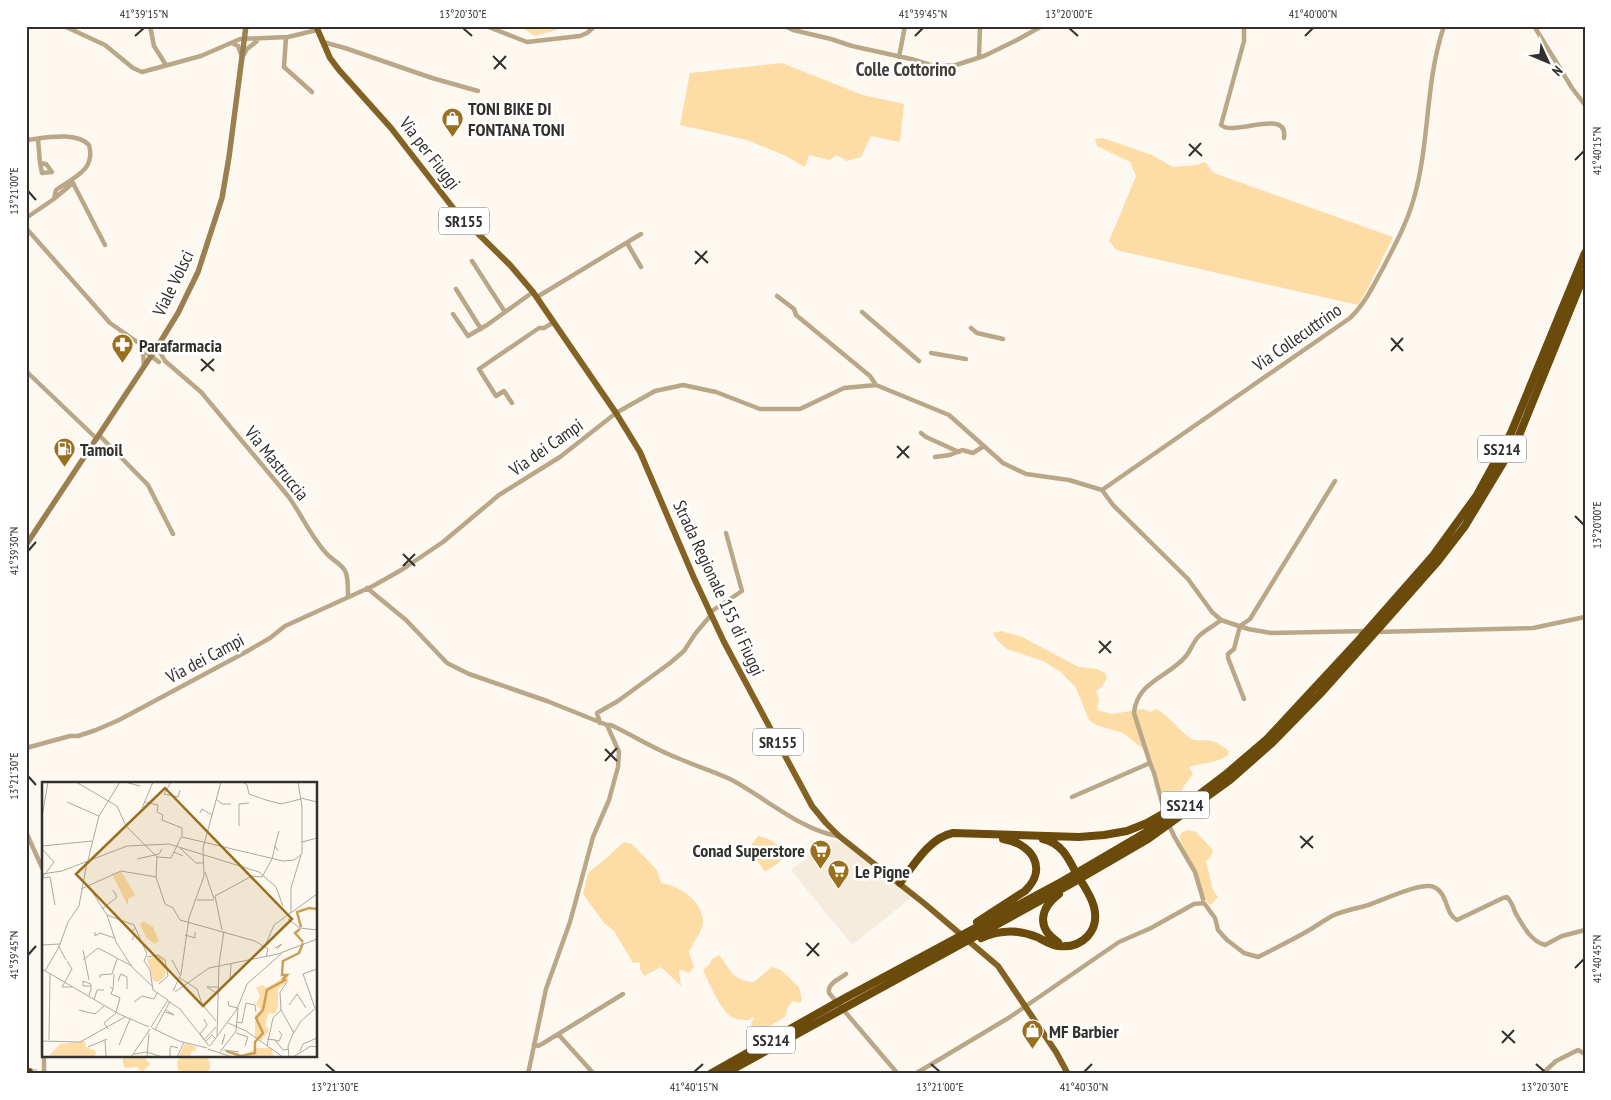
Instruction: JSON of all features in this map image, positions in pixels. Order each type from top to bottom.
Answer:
[{"type":"highway","name":"SS214","points":[[1363,641],[1459,521],[1493,466],[1524,402],[1585,253]]},
{"type":"highway","name":"SS214","points":[[710,1074],[1091,869],[1146,836],[1230,780],[1272,743],[1292,718],[1363,641],[1386,620],[1438,561],[1465,526],[1518,438],[1585,273]]},
{"type":"highway","name":"SS214","points":[[1190,806],[1292,718]]},
{"type":"highway","points":[[900,883],[934,841],[945,835],[953,833],[1079,837],[1104,835],[1127,831],[1147,823],[1183,802],[1190,806]]},
{"type":"highway","points":[[960,941],[969,943],[978,931],[1025,891],[1034,881],[1036,869],[1033,855],[1022,844],[1015,841],[971,834]]},
{"type":"highway","points":[[978,931],[1021,932],[1057,946],[1075,945],[1083,942],[1091,932],[1095,919],[1092,902],[1068,858],[1051,841],[1015,835]]},
{"type":"highway","points":[[1061,946],[1047,934],[1043,915],[1065,883]]},
{"type":"highway","name":"SS214","points":[[724,1074],[834,1008]]},
{"type":"main road","name":"Viale Volsci","points":[[26,545],[159,344],[178,313],[198,272],[222,198],[246,27]]},
{"type":"main road","name":"Via per Fiuggi","points":[[317,28],[330,58],[339,70],[391,128],[457,213],[510,265],[535,294],[616,413]]},
{"type":"main road","name":"Strada Regionale 155 di Fiuggi","points":[[616,413],[640,452],[710,614],[812,806],[839,836],[900,883],[991,959],[1026,1006]]},
{"type":"main road","name":"SR155","points":[[1026,1006],[1068,1074]]},
{"type":"street","points":[[64,26],[105,45],[137,71],[147,71],[201,56],[230,43],[246,27]]},
{"type":"street","points":[[150,26],[154,46],[166,65]]},
{"type":"street","points":[[486,26],[526,42],[580,36],[595,26]]},
{"type":"street","points":[[786,26],[793,30],[899,57],[911,58],[934,66],[956,65],[979,57],[1000,49],[1042,26]]},
{"type":"street","points":[[899,57],[905,26]]},
{"type":"street","points":[[979,57],[980,26]]},
{"type":"street","points":[[1244,26],[1242,48],[1221,125],[1228,128],[1276,124],[1284,128],[1284,138]]},
{"type":"street","name":"Via Collecuttrino","points":[[1102,490],[1350,318],[1358,310],[1367,297],[1405,225],[1415,197],[1424,148],[1432,70],[1444,26]]},
{"type":"street","points":[[1534,26],[1572,88],[1585,104]]},
{"type":"street","points":[[246,27],[248,34],[255,40]]},
{"type":"street","points":[[230,43],[286,37],[317,28]]},
{"type":"street","points":[[286,37],[284,67],[312,92]]},
{"type":"street","points":[[242,58],[255,40]]},
{"type":"street","points":[[323,42],[478,91]]},
{"type":"street","points":[[230,43],[238,46],[242,58]]},
{"type":"street","points":[[26,140],[69,137],[80,138],[89,145],[92,155],[88,166],[56,190],[54,199]]},
{"type":"street","points":[[38,139],[40,164]]},
{"type":"street","points":[[26,218],[73,183],[105,245]]},
{"type":"street","points":[[26,228],[110,323],[142,347],[147,354],[161,360]]},
{"type":"street","points":[[453,314],[468,336],[535,294],[641,234]]},
{"type":"street","points":[[627,243],[641,267]]},
{"type":"street","points":[[472,261],[505,312]]},
{"type":"street","points":[[456,289],[481,329]]},
{"type":"street","points":[[777,296],[794,309],[796,315],[870,376],[876,385]]},
{"type":"street","points":[[862,312],[919,361]]},
{"type":"street","points":[[512,403],[504,391],[496,396],[480,369],[539,328],[544,328],[555,321]]},
{"type":"street","points":[[971,328],[977,333],[1003,339]]},
{"type":"street","points":[[142,347],[159,344],[161,360]]},
{"type":"street","points":[[142,347],[143,368],[161,360]]},
{"type":"street","points":[[931,353],[966,359]]},
{"type":"street","name":"Via Mastruccia","points":[[161,360],[201,392],[288,496],[328,555],[346,573],[348,596]]},
{"type":"street","points":[[26,371],[148,485],[173,534]]},
{"type":"street","name":"Via dei Campi","points":[[26,748],[87,733],[118,720],[230,662],[270,638],[285,626],[368,588],[403,569],[443,542],[499,495],[560,457],[616,413],[655,391],[683,386],[716,392],[760,410],[800,410],[844,388],[876,385],[949,414],[1003,463],[1026,474],[1069,480],[1102,490]]},
{"type":"street","points":[[920,433],[959,452]]},
{"type":"street","points":[[935,457],[950,455],[962,450],[973,453],[984,446]]},
{"type":"street","points":[[1244,699],[1228,654],[1234,649],[1240,626],[1250,620],[1335,481]]},
{"type":"street","points":[[1102,490],[1114,505],[1188,579],[1212,612],[1221,620],[1240,626],[1271,633],[1287,634],[1352,631],[1416,632],[1532,628],[1585,617]]},
{"type":"street","points":[[600,723],[596,713],[618,701],[670,663],[684,650],[710,614],[742,591],[726,533]]},
{"type":"street","points":[[368,588],[406,620],[447,663],[469,674],[547,701],[600,723],[611,724],[679,759],[724,776],[803,823],[839,836]]},
{"type":"street","points":[[1203,899],[1194,872],[1166,817],[1134,713],[1135,706],[1143,692],[1154,680],[1185,657],[1200,634],[1221,620]]},
{"type":"street","points":[[528,1074],[540,1010],[550,974],[570,922],[593,837],[609,800],[618,767],[620,752],[606,725]]},
{"type":"street","points":[[1072,797],[1150,763]]},
{"type":"street","points":[[26,832],[42,868]]},
{"type":"street","points":[[915,1074],[1010,1018],[1119,942],[1151,928],[1194,904],[1204,903],[1215,918],[1218,930],[1236,948],[1244,953],[1258,957],[1307,932],[1333,915],[1366,906],[1393,895],[1430,886],[1441,892],[1451,914],[1457,920],[1507,897],[1527,932],[1535,941],[1545,945],[1562,936],[1585,930]]},
{"type":"street","points":[[846,974],[830,985],[828,988],[829,992],[898,1074]]},
{"type":"street","points":[[534,1044],[538,1046],[623,994]]},
{"type":"street","points":[[558,1034],[594,1074]]},
{"type":"street","points":[[1542,1074],[1556,1061],[1578,1050],[1585,1054]]},
{"type":"street","points":[[44,1058],[44,1074]]},
{"type":"shaded area","points":[[519,26],[571,26],[535,36]]},
{"type":"shaded area","points":[[782,63],[863,95],[904,104],[900,142],[871,136],[861,157],[847,161],[836,155],[830,160],[809,155],[805,167],[786,156],[747,140],[680,125],[690,73]]},
{"type":"shaded area","points":[[1103,138],[1152,155],[1173,167],[1197,165],[1205,162],[1214,173],[1393,237],[1358,305],[1116,250],[1109,241],[1136,176],[1130,162],[1097,146],[1095,139]]},
{"type":"shaded area","points":[[1001,631],[1022,637],[1079,667],[1097,669],[1105,673],[1107,678],[1101,688],[1096,691],[1099,699],[1097,710],[1112,714],[1143,709],[1151,712],[1155,709],[1164,714],[1192,739],[1209,740],[1221,745],[1229,751],[1228,755],[1215,761],[1189,767],[1193,774],[1182,789],[1181,800],[1167,806],[1158,795],[1147,752],[1123,733],[1096,725],[1089,720],[1076,688],[1061,672],[1043,661],[1007,649],[997,640],[993,633]]},
{"type":"shaded area","points":[[1189,830],[1196,832],[1213,850],[1211,857],[1206,861],[1213,890],[1218,897],[1211,905],[1201,893],[1179,837],[1182,832]]},
{"type":"shaded area","points":[[758,836],[773,842],[780,847],[784,854],[779,862],[765,872],[755,857],[747,851]]},
{"type":"shaded area","points":[[831,840],[840,841],[912,897],[852,945],[791,870]]},
{"type":"shaded area","points":[[624,842],[632,844],[657,870],[661,883],[682,890],[694,900],[701,913],[703,920],[702,928],[689,952],[694,967],[689,973],[679,969],[681,986],[661,967],[644,976],[640,969],[640,962],[633,963],[614,931],[604,923],[583,894],[588,873]]},
{"type":"shaded area","points":[[719,955],[736,977],[747,981],[754,982],[772,967],[781,970],[799,987],[802,1000],[800,1003],[793,1001],[787,1008],[786,1016],[764,1030],[755,1030],[751,1024],[754,1018],[742,1020],[730,1016],[722,1007],[711,988],[703,970],[710,964],[712,959]]},
{"type":"shaded area","points":[[123,1058],[145,1058],[150,1064],[142,1072],[137,1067],[125,1068]]},
{"type":"shaded area","points":[[180,1058],[208,1058],[210,1069],[206,1074],[179,1074],[177,1062]]},
{"type":"tunnel","points":[[29,1072],[46,1074]]},
{"type":"place","name":"TONI BIKE DI FONTANA TONI","points":[[452,137]]},
{"type":"place","name":"Parafarmacia","points":[[123,364]]},
{"type":"place","name":"Tamoil","points":[[64,468]]},
{"type":"place","name":"Conad Superstore","points":[[821,869]]},
{"type":"place","name":"Le Pigne","points":[[839,890]]},
{"type":"place","name":"MF Barbier","points":[[1033,1050]]},
{"type":"district","name":"Colle Cottorino","points":[[906,69]]}]
